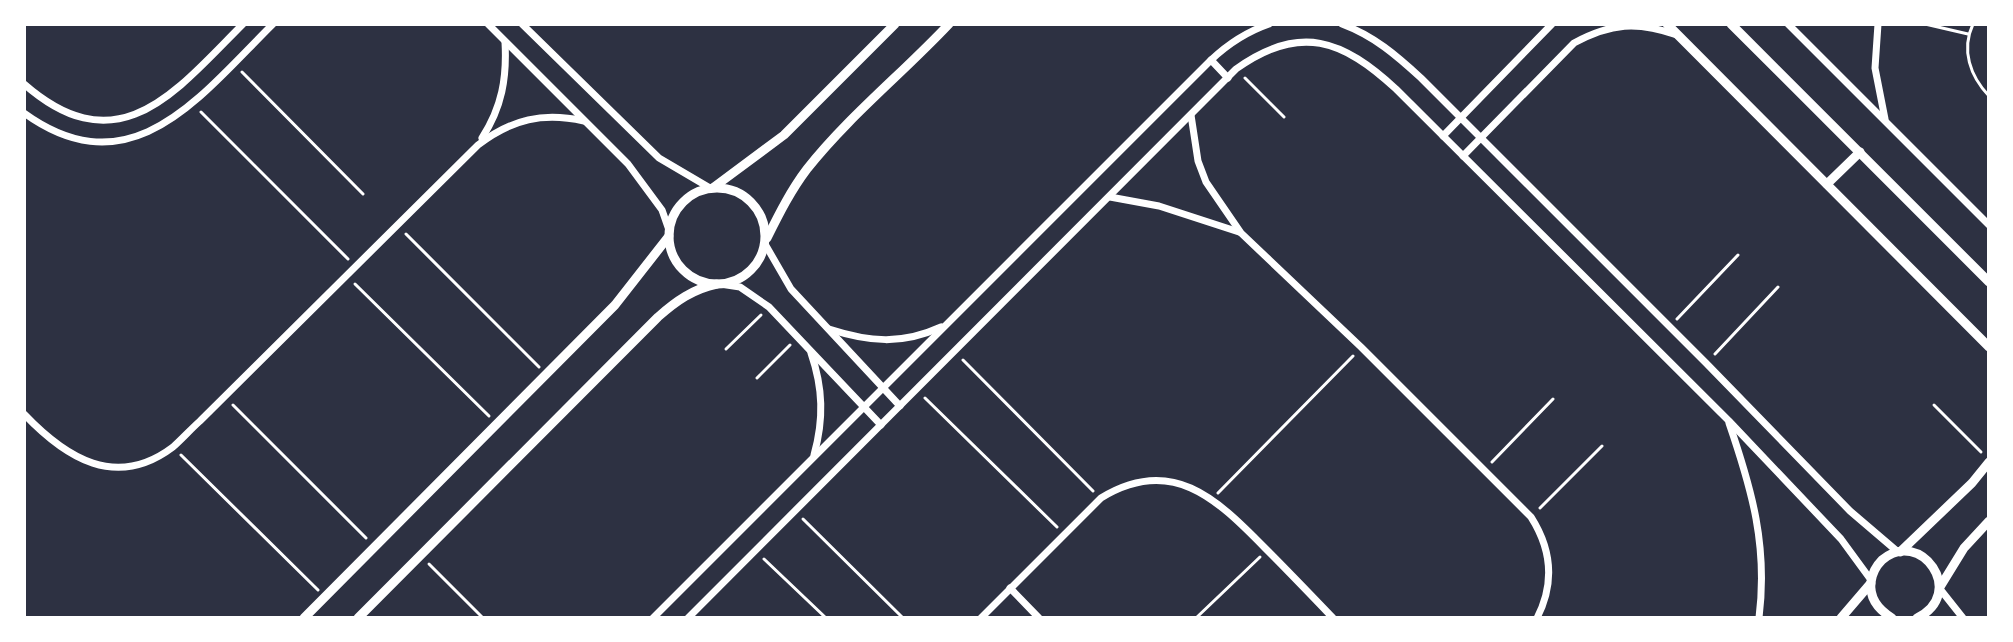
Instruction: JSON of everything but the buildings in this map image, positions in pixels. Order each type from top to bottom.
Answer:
[{"type":"street","points":[[24,84],[69,114],[91,119],[135,115],[173,93],[243,24]]},
{"type":"street","points":[[24,113],[53,131],[73,138],[116,141],[157,129],[192,104],[273,24]]},
{"type":"street","points":[[488,24],[640,178],[662,210],[675,260],[683,270],[693,277],[740,287],[769,307],[881,425]]},
{"type":"street","points":[[522,24],[659,158],[675,170],[712,188],[741,194],[752,202],[765,227],[765,242],[786,281],[900,406]]},
{"type":"street","points":[[304,618],[615,305],[669,233],[672,218],[687,198],[712,188],[784,135],[895,24]]},
{"type":"street","points":[[358,618],[658,317],[701,287],[744,275],[761,256],[786,201],[806,170],[949,24]]},
{"type":"street","points":[[653,618],[1211,60],[1229,44],[1269,24]]},
{"type":"street","points":[[1342,24],[1386,46],[1481,137],[1850,511],[1899,552],[1912,552],[1933,565],[1940,588],[1963,618]]},
{"type":"street","points":[[1443,136],[1552,24]]},
{"type":"street","points":[[1667,24],[1989,347]]},
{"type":"street","points":[[1731,24],[1989,282]]},
{"type":"street","points":[[1788,24],[1989,225]]},
{"type":"street","points":[[1878,24],[1875,68],[1885,122]]},
{"type":"street","points":[[1463,156],[1574,43],[1592,34],[1632,25],[1652,26],[1678,35]]},
{"type":"street","points":[[478,145],[493,122],[502,96],[507,69],[505,42]]},
{"type":"street","points":[[688,618],[1236,69],[1256,55],[1278,46],[1301,42],[1325,44],[1350,52],[1372,67],[1443,136],[1729,421],[1841,539],[1871,582],[1876,604],[1892,618]]},
{"type":"street","points":[[1211,60],[1228,78]]},
{"type":"street","points":[[1191,115],[1195,150],[1206,182],[1241,233],[1361,347],[1531,517],[1542,534],[1550,569],[1549,587],[1537,618]]},
{"type":"street","points":[[24,414],[53,443],[71,456],[91,464],[113,467],[134,465],[155,458],[173,446],[478,145],[496,131],[528,118],[562,116],[584,121]]},
{"type":"street","points":[[1827,184],[1860,152]]},
{"type":"street","points":[[1110,197],[1171,210],[1241,233]]},
{"type":"street","points":[[828,329],[876,341],[900,341],[946,325]]},
{"type":"street","points":[[809,347],[821,391],[822,413],[814,457]]},
{"type":"street","points":[[1729,421],[1756,510],[1762,550],[1759,618]]},
{"type":"street","points":[[1841,618],[1871,582],[1880,562],[1899,552],[1972,483],[1989,461]]},
{"type":"street","points":[[981,618],[1101,498],[1131,483],[1156,480],[1182,484],[1213,499],[1333,618]]},
{"type":"street","points":[[1917,618],[1932,607],[1964,548],[1989,521]]},
{"type":"street","points":[[1010,588],[1039,618]]},
{"type":"path","points":[[1925,24],[1968,35]]},
{"type":"path","points":[[1973,24],[1968,35],[1967,57],[1973,75],[1989,96]]},
{"type":"path","points":[[233,63],[363,194]]},
{"type":"path","points":[[1236,69],[1284,117]]},
{"type":"path","points":[[192,104],[355,267]]},
{"type":"path","points":[[397,225],[546,374]]},
{"type":"path","points":[[1670,326],[1738,255]]},
{"type":"path","points":[[346,276],[497,424]]},
{"type":"path","points":[[1706,363],[1778,287]]},
{"type":"path","points":[[726,349],[769,307]]},
{"type":"path","points":[[757,378],[799,337]]},
{"type":"path","points":[[1213,499],[1361,347]]},
{"type":"path","points":[[955,351],[1101,498]]},
{"type":"path","points":[[916,390],[1063,534]]},
{"type":"path","points":[[224,396],[375,547]]},
{"type":"path","points":[[1484,470],[1553,399]]},
{"type":"path","points":[[1934,405],[1989,461]]},
{"type":"path","points":[[173,446],[325,597]]},
{"type":"path","points":[[1531,517],[1602,446]]},
{"type":"path","points":[[795,511],[903,618]]},
{"type":"path","points":[[1196,618],[1267,550]]},
{"type":"path","points":[[756,551],[826,618]]},
{"type":"path","points":[[421,555],[483,618]]}]
